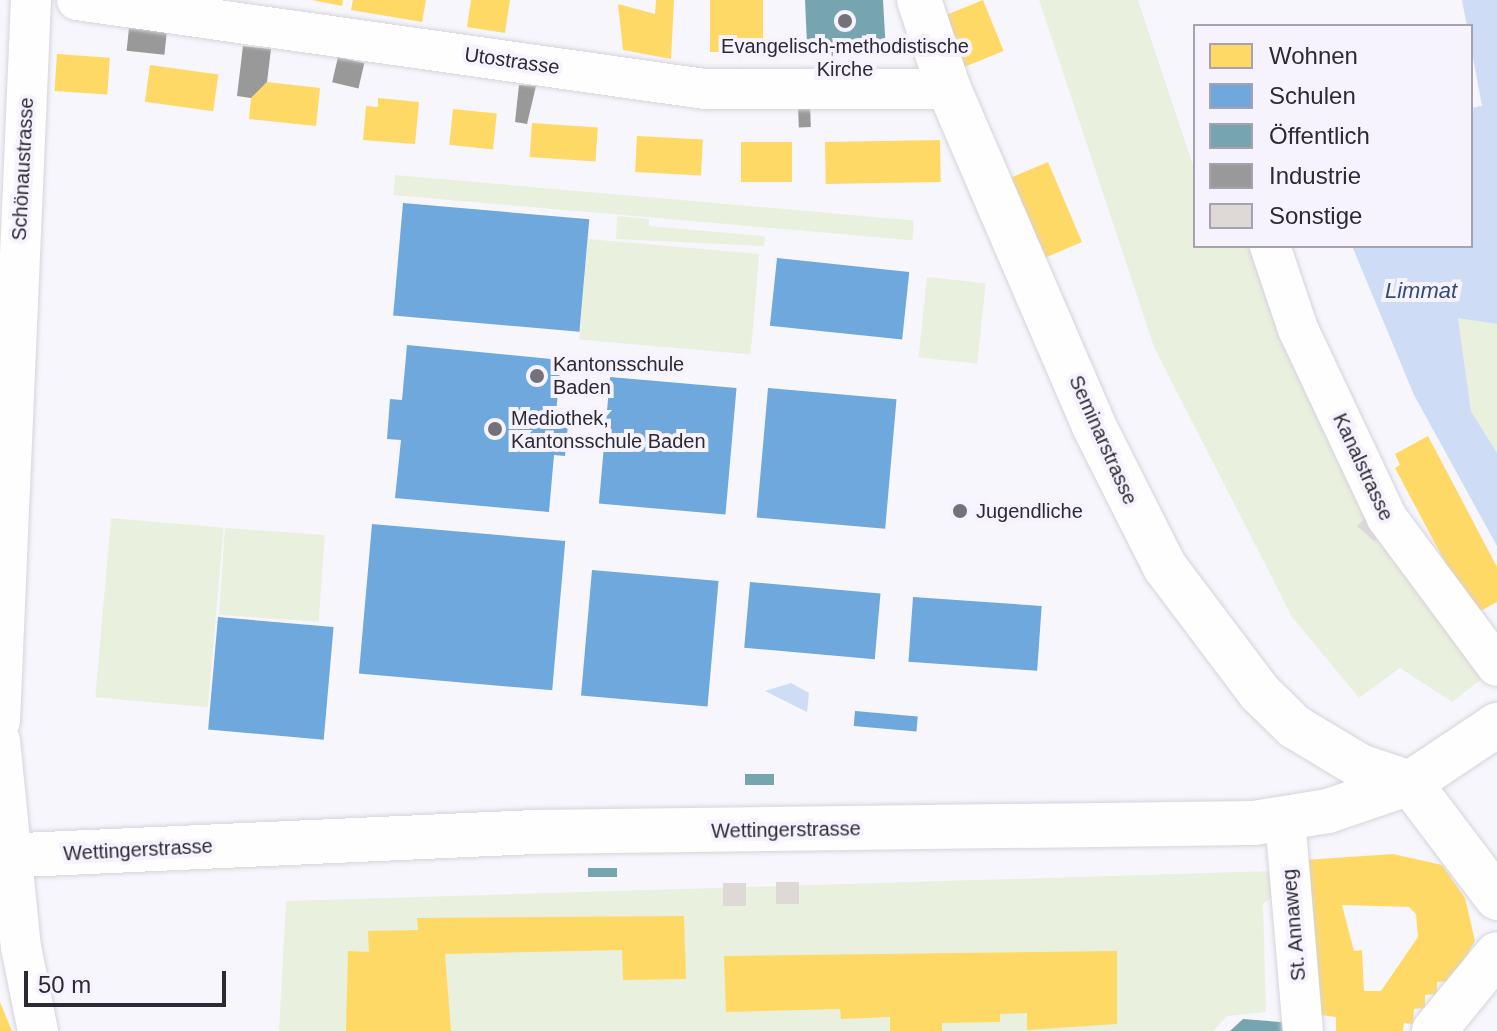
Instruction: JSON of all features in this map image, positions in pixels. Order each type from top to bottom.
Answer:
[{"type":"main road","name":"Seminarstrasse","points":[[919,0],[949,89],[1094,426],[1165,567],[1260,693],[1295,727],[1360,766],[1427,773]]},
{"type":"main road","points":[[1497,725],[1427,773],[1497,898]]},
{"type":"main road","name":"Wettingerstrasse","points":[[6,856],[534,832],[1285,818],[1427,773]]},
{"type":"main road","points":[[1434,1031],[1497,954]]},
{"type":"street","name":"Schönaustrasse","points":[[0,721],[10,210],[31,0]]},
{"type":"street","name":"Utostrasse","points":[[77,0],[705,89],[949,89]]},
{"type":"street","name":"Kanalstrasse","points":[[1271,248],[1298,329],[1387,518],[1497,666]]},
{"type":"street","points":[[0,741],[6,856],[38,1031]]},
{"type":"street","name":"St. Annaweg","points":[[1285,818],[1303,1031]]},
{"type":"green space","points":[[1039,0],[1138,0],[1193,165],[1193,248],[1249,248],[1316,375],[1497,667],[1452,702],[1400,668],[1359,698],[1292,617],[1154,347]]},
{"type":"green space","points":[[395,175],[914,220],[912,240],[393,195]]},
{"type":"green space","points":[[617,216],[649,219],[649,226],[765,236],[764,246],[616,239]]},
{"type":"green space","points":[[588,239],[759,254],[751,355],[579,340]]},
{"type":"green space","points":[[927,277],[986,283],[977,364],[919,358]]},
{"type":"green space","points":[[1458,317],[1497,324],[1497,453],[1471,411]]},
{"type":"green space","points":[[111,518],[224,528],[208,707],[95,697]]},
{"type":"green space","points":[[225,528],[325,535],[319,622],[219,615]]},
{"type":"green space","points":[[1276,871],[1276,894],[1263,904],[1266,1012],[1227,1016],[1213,1031],[279,1031],[286,901]]},
{"type":"water","name":"Limmat","points":[[1462,0],[1497,0],[1497,324],[1458,318],[1471,411],[1497,453],[1497,546],[1414,395],[1353,248],[1473,248],[1473,108],[1482,106],[1473,58],[1473,24],[1467,24]]},
{"type":"water","points":[[791,683],[809,693],[807,712],[765,691]]},
{"type":"building: Wohnen","points":[[312,0],[343,0],[342,6]]},
{"type":"building: Wohnen","points":[[353,0],[426,0],[422,22],[351,10]]},
{"type":"building: Wohnen","points":[[471,0],[510,0],[505,33],[467,27]]},
{"type":"building: Wohnen","points":[[656,0],[674,0],[671,59],[623,50],[618,4],[655,14]]},
{"type":"building: Wohnen","points":[[710,0],[763,0],[763,52],[710,52]]},
{"type":"building: Wohnen","points":[[983,0],[1004,51],[963,67],[942,16]]},
{"type":"building: Wohnen","points":[[57,54],[110,58],[107,95],[54,91]]},
{"type":"building: Wohnen","points":[[150,65],[218,75],[213,111],[145,102]]},
{"type":"building: Wohnen","points":[[267,82],[320,88],[316,126],[249,119],[251,98]]},
{"type":"building: Wohnen","points":[[378,98],[419,102],[415,144],[363,140],[366,106],[378,107]]},
{"type":"building: Wohnen","points":[[453,109],[497,114],[493,149],[449,145]]},
{"type":"building: Wohnen","points":[[532,123],[598,128],[595,162],[530,157]]},
{"type":"building: Wohnen","points":[[637,136],[703,139],[701,175],[635,172]]},
{"type":"building: Wohnen","points":[[940,140],[941,182],[826,184],[825,142]]},
{"type":"building: Wohnen","points":[[741,142],[792,142],[792,182],[741,182]]},
{"type":"building: Wohnen","points":[[1048,162],[1082,242],[1044,258],[1010,178]]},
{"type":"building: Wohnen","points":[[1428,436],[1497,567],[1497,602],[1473,615],[1395,468],[1400,465],[1395,454]]},
{"type":"building: Wohnen","points":[[1393,854],[1442,865],[1465,898],[1475,941],[1452,981],[1437,982],[1437,994],[1425,995],[1425,1008],[1414,1009],[1413,1024],[1404,1023],[1403,1031],[1336,1031],[1336,1017],[1313,1014],[1305,860]],"holes":[[[1342,905],[1409,907],[1416,914],[1418,937],[1381,991],[1364,991],[1362,950],[1354,951]]]},
{"type":"building: Wohnen","points":[[684,916],[686,979],[623,980],[622,950],[445,954],[451,1031],[346,1031],[348,951],[369,952],[368,931],[418,930],[417,918]]},
{"type":"building: Wohnen","points":[[1117,951],[1117,1024],[1027,1030],[1027,1013],[1000,1014],[1000,1022],[942,1023],[942,1031],[890,1031],[890,1017],[841,1019],[840,1009],[726,1012],[724,956]]},
{"type":"building: Wohnen","points":[[0,1002],[12,1031],[0,1031]]},
{"type":"building: Schulen","points":[[403,203],[589,219],[579,332],[393,316]]},
{"type":"building: Schulen","points":[[777,258],[909,272],[902,340],[770,326]]},
{"type":"building: Schulen","points":[[407,345],[561,360],[556,413],[569,414],[565,456],[554,455],[549,512],[395,498],[401,440],[387,439],[390,399],[402,400]]},
{"type":"building: Schulen","points":[[610,377],[737,388],[725,515],[599,504]]},
{"type":"building: Schulen","points":[[768,388],[897,399],[885,529],[757,518]]},
{"type":"building: Schulen","points":[[372,524],[565,541],[552,690],[359,673]]},
{"type":"building: Schulen","points":[[592,570],[719,581],[708,707],[581,696]]},
{"type":"building: Schulen","points":[[750,582],[881,593],[875,659],[744,648]]},
{"type":"building: Schulen","points":[[913,597],[1042,606],[1037,671],[908,662]]},
{"type":"building: Schulen","points":[[218,617],[334,627],[324,740],[208,730]]},
{"type":"building: Schulen","points":[[855,711],[918,716],[916,731],[854,726]]},
{"type":"building: Öffentlich","name":"Evangelisch-methodistische Kirche","points":[[805,0],[883,0],[886,52],[829,56],[829,42],[807,44]]},
{"type":"building: Öffentlich","points":[[745,774],[774,774],[774,785],[745,785]]},
{"type":"building: Öffentlich","points":[[588,868],[617,868],[617,877],[588,877]]},
{"type":"building: Öffentlich","points":[[1243,1019],[1293,1023],[1292,1031],[1230,1031]]},
{"type":"building: Industrie","points":[[129,28],[167,32],[164,55],[127,51]]},
{"type":"building: Industrie","points":[[243,46],[271,49],[267,82],[251,98],[237,96]]},
{"type":"building: Industrie","points":[[338,57],[364,63],[358,88],[332,82]]},
{"type":"building: Industrie","points":[[519,85],[536,86],[527,124],[515,122]]},
{"type":"building: Industrie","points":[[798,104],[810,104],[811,127],[799,127]]},
{"type":"building: Sonstige","points":[[1369,514],[1380,537],[1374,541],[1357,526]]},
{"type":"building: Sonstige","points":[[776,882],[799,882],[799,904],[776,904]]},
{"type":"building: Sonstige","points":[[723,883],[746,883],[746,906],[723,906]]},
{"type":"place","name":"Evangelisch-methodistische Kirche","points":[[845,21]]},
{"type":"place","name":"Kantonsschule Baden","points":[[537,376]]},
{"type":"place","name":"Mediothek, Kantonsschule Baden","points":[[495,429]]},
{"type":"place","name":"Jugendliche","points":[[960,511]]}]
